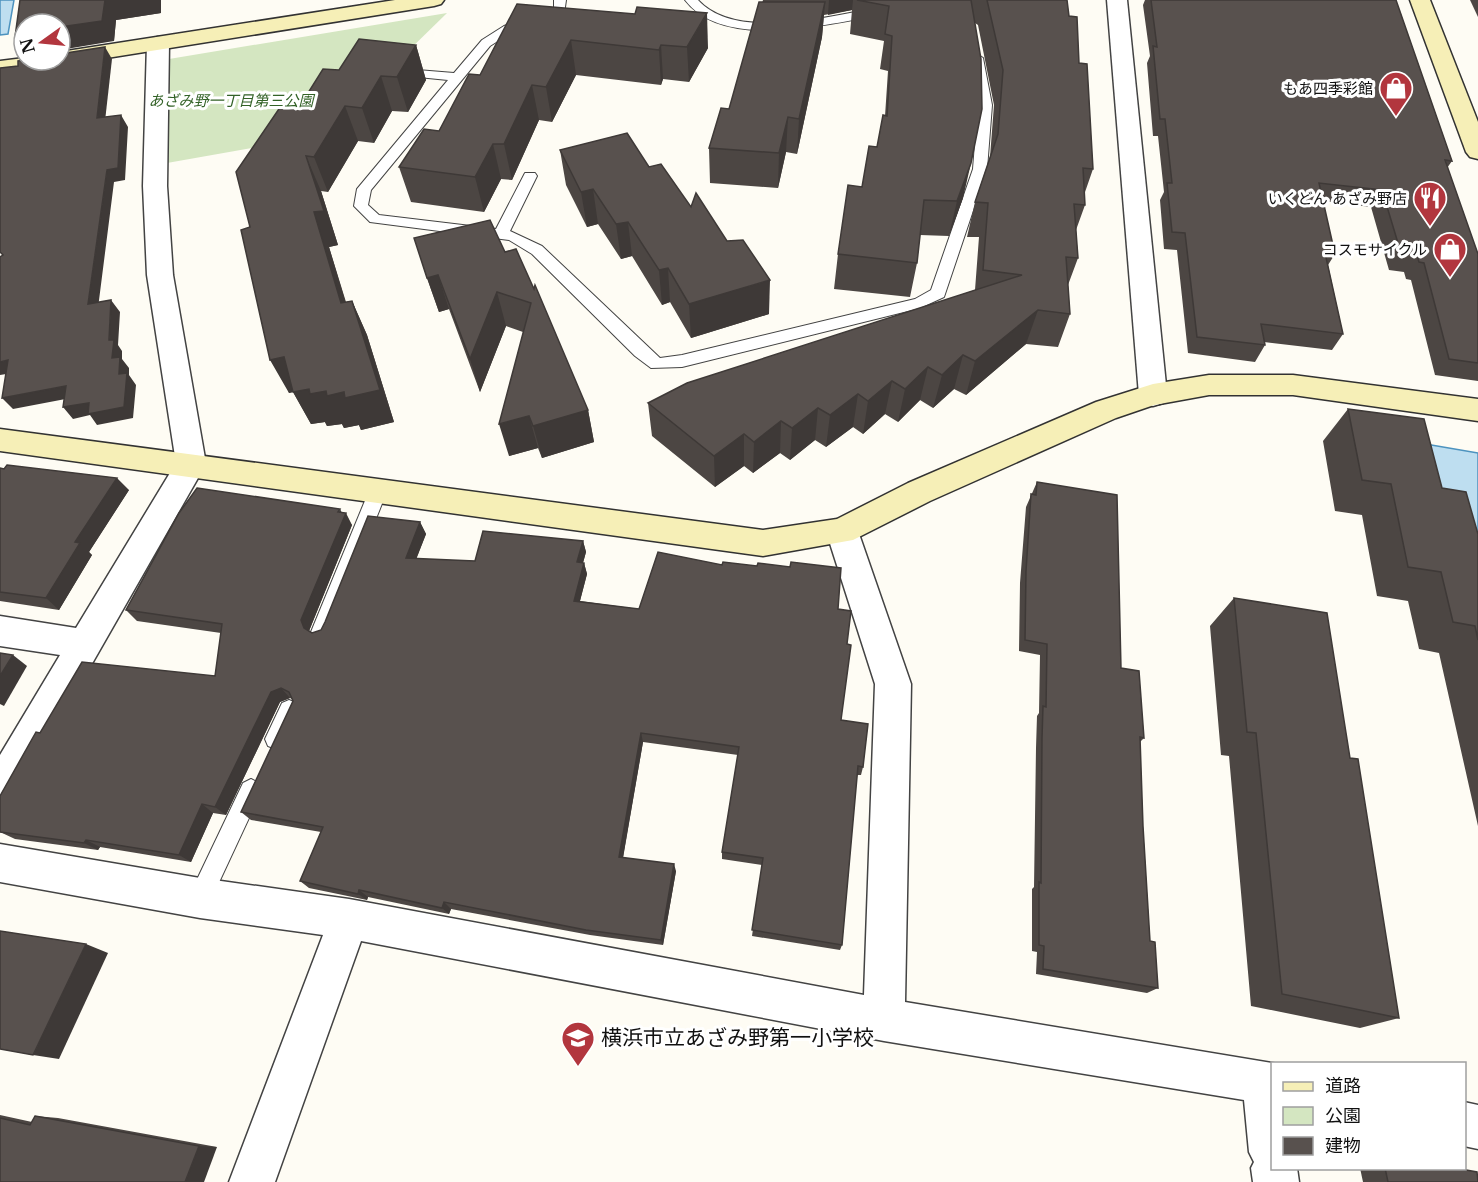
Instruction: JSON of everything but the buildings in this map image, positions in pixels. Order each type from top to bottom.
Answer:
[{"type":"street","points":[[72,56],[434,0]]},
{"type":"street","points":[[1116,0],[1153,395]]},
{"type":"street","points":[[1420,0],[1478,152]]},
{"type":"street","points":[[0,789],[192,465],[160,275],[155,186],[158,43]]},
{"type":"street","points":[[0,440],[763,543],[842,531],[919,492],[1106,410],[1153,395],[1209,385],[1293,385],[1478,410]]},
{"type":"street","points":[[842,531],[893,684],[884,1020]]},
{"type":"street","points":[[0,631],[84,644]]},
{"type":"street","points":[[0,863],[200,898],[349,919],[884,1020],[1268,1082],[1271,1134]]},
{"type":"street","points":[[252,1182],[349,919]]},
{"type":"lane","points":[[560,0],[560,11],[508,29],[486,43],[364,189],[361,206],[375,219],[513,236],[537,250],[641,352],[657,364],[682,361],[920,303],[938,293],[980,169],[985,105],[974,40]]},
{"type":"lane","points":[[691,0],[704,16],[720,22],[776,27],[798,26],[888,10]]},
{"type":"lane","points":[[387,70],[458,76]]},
{"type":"lane","points":[[501,234],[530,176]]},
{"type":"lane","points":[[321,632],[378,491]]},
{"type":"lane","points":[[200,898],[289,710]]},
{"type":"green space","name":"あざみ野一丁目第三公園","points":[[447,13],[400,59],[269,145],[167,163],[169,59]]},
{"type":"water","points":[[0,0],[14,0],[8,34],[0,35]]},
{"type":"water","points":[[1408,441],[1478,453],[1478,552]]},
{"type":"place","name":"もあ四季彩館","points":[[1396,117]]},
{"type":"place","name":"いくどん あざみ野店","points":[[1430,227]]},
{"type":"place","name":"コスモサイクル","points":[[1450,278]]},
{"type":"place","name":"横浜市立あざみ野第一小学校","points":[[578,1067]]}]
